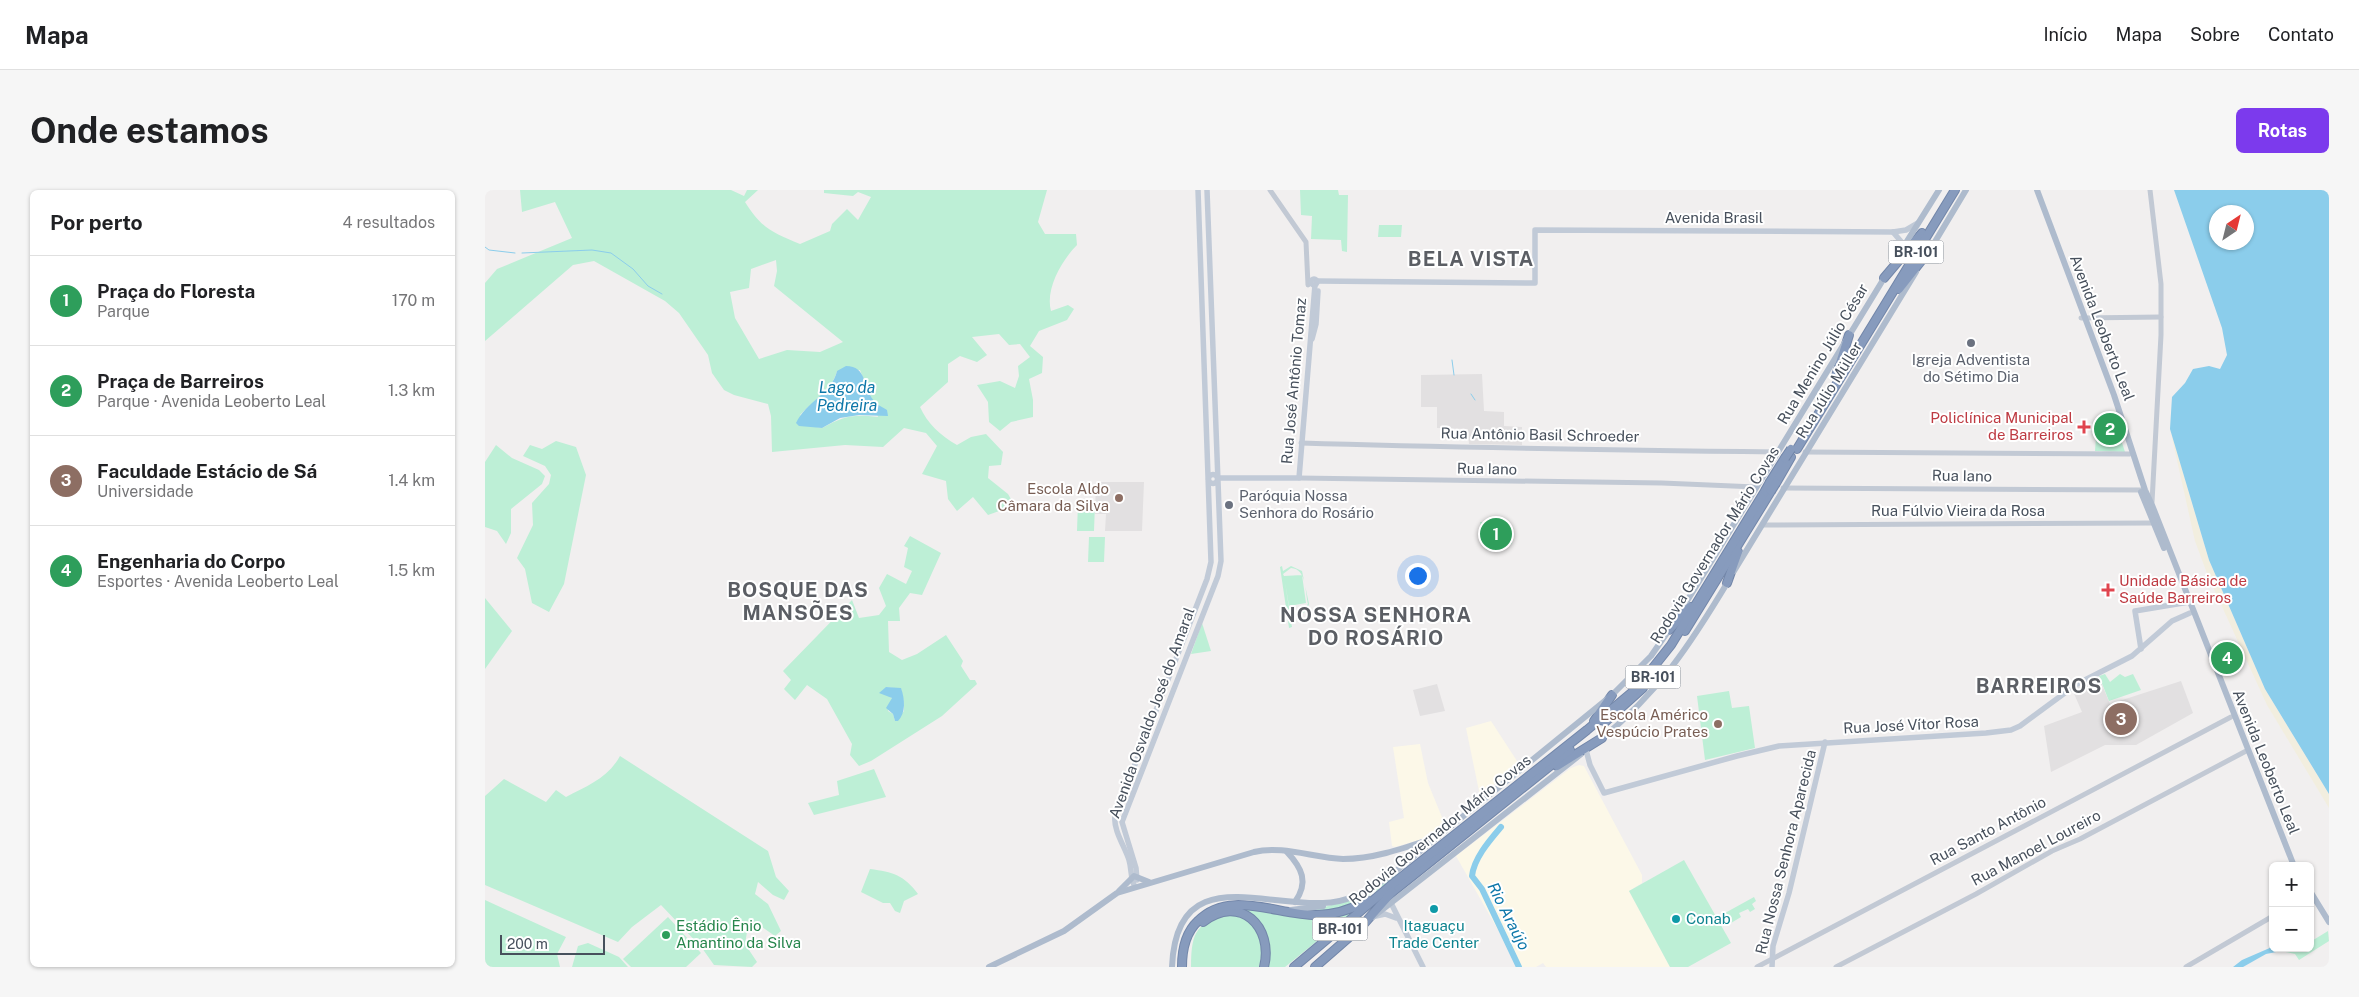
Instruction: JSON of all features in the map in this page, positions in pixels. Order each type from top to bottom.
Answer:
[{"type":"highway","name":"Rodovia Governador Mário Covas","points":[[1302,967],[1392,892],[1620,710],[1652,678],[1675,647],[1744,536],[1835,376],[1949,190]]},
{"type":"highway","name":"Rodovia Governador Mário Covas","points":[[1792,452],[1955,190]]},
{"type":"highway","points":[[1884,278],[1922,233]]},
{"type":"highway","points":[[1878,314],[1929,251]]},
{"type":"highway","points":[[1835,376],[1849,335]]},
{"type":"highway","name":"Rodovia Governador Mário Covas","points":[[1294,967],[1381,894],[1620,703],[1653,670],[1774,486]]},
{"type":"highway","points":[[1727,583],[1744,536]]},
{"type":"highway","points":[[1669,630],[1703,593]]},
{"type":"highway","points":[[1587,730],[1612,695]]},
{"type":"highway","points":[[1525,785],[1602,738]]},
{"type":"highway","points":[[1316,966],[1362,926],[1392,892]]},
{"type":"highway","points":[[1182,967],[1185,943],[1189,932],[1195,923],[1210,911],[1228,905],[1283,910],[1310,915],[1327,914],[1347,910],[1381,894]]},
{"type":"highway","points":[[1187,967],[1191,938],[1196,930],[1210,917],[1230,911],[1246,914],[1257,925],[1265,943],[1264,967]]},
{"type":"main road","points":[[1199,190],[1201,198],[1207,197]]},
{"type":"main road","name":"Avenida Osvaldo José do Amaral","points":[[1134,877],[1114,820],[1210,570],[1212,552],[1201,303],[1199,190]]},
{"type":"main road","name":"Avenida Osvaldo José do Amaral","points":[[1135,887],[1123,822],[1221,566],[1207,190]]},
{"type":"main road","name":"Rua Menino Júlio César","points":[[1774,486],[1849,335],[1939,190]]},
{"type":"main road","name":"Rua Júlio Müller","points":[[1362,926],[1602,738],[1652,693],[1698,630],[1762,525],[1774,486],[1792,452],[1929,251],[1966,190]]},
{"type":"main road","name":"Avenida Leoberto Leal","points":[[2033,190],[2121,414],[2145,490],[2190,613],[2231,717],[2247,751],[2289,862]]},
{"type":"main road","name":"Avenida Leoberto Leal","points":[[2037,190],[2083,318],[2141,490],[2292,862]]},
{"type":"main road","name":"Avenida Brasil","points":[[1313,282],[1535,282],[1535,230],[1893,232],[1906,230],[1918,223]]},
{"type":"main road","points":[[1893,232],[1904,245]]},
{"type":"main road","name":"Rua José Antônio Tomaz","points":[[1299,478],[1311,343],[1313,282]]},
{"type":"main road","points":[[1201,303],[1207,306],[1211,303]]},
{"type":"main road","name":"Rua Iano","points":[[1208,480],[1213,483],[1218,478],[1299,478]]},
{"type":"main road","name":"Rua Iano","points":[[1755,489],[1774,486]]},
{"type":"main road","points":[[1283,910],[1312,908],[1355,896],[1374,887],[1424,850],[1612,695],[1643,665],[1669,630],[1755,489]]},
{"type":"main road","points":[[2141,649],[2135,611],[2187,603]]},
{"type":"main road","name":"Rua José Vítor Rosa","points":[[1590,765],[1604,793],[1760,750],[1825,742],[2011,730],[2033,717],[2084,679],[2141,649],[2172,621],[2190,613]]},
{"type":"main road","points":[[1159,704],[1161,708],[1166,707]]},
{"type":"main road","points":[[1149,729],[1153,731],[1155,736]]},
{"type":"main road","name":"Rua Nossa Senhora Aparecida","points":[[1772,967],[1772,958],[1825,742]]},
{"type":"main road","points":[[1587,750],[1590,765]]},
{"type":"main road","points":[[1573,760],[1580,760],[1590,765]]},
{"type":"main road","points":[[1117,893],[1258,851],[1287,852],[1328,858],[1361,858],[1441,836]]},
{"type":"main road","points":[[1417,844],[1424,850]]},
{"type":"main road","points":[[1287,852],[1299,865]]},
{"type":"main road","points":[[1295,902],[1303,884],[1299,854]]},
{"type":"main road","points":[[989,967],[1064,931],[1117,893],[1134,877],[1149,882]]},
{"type":"main road","points":[[1172,967],[1174,946],[1183,923],[1192,912],[1208,901],[1218,897],[1235,896],[1295,902],[1334,902]]},
{"type":"main road","points":[[2314,900],[2322,915],[2327,919]]},
{"type":"main road","points":[[1391,903],[1393,911],[1423,967]]},
{"type":"main road","points":[[1382,910],[1393,911]]},
{"type":"main road","points":[[1374,917],[1385,914],[1397,918]]},
{"type":"street","points":[[1270,190],[1307,242],[1313,282]]},
{"type":"street","points":[[2150,190],[2158,250],[2161,317],[2151,487],[2152,505]]},
{"type":"street","points":[[2083,318],[2161,317]]},
{"type":"street","name":"Rua Antônio Basil Schroeder","points":[[1301,443],[1447,445],[1501,449],[2130,454]]},
{"type":"street","name":"Rua Iano","points":[[1299,478],[1662,483],[1755,489]]},
{"type":"street","name":"Rua Iano","points":[[1774,486],[2141,490]]},
{"type":"street","name":"Rua Fúlvio Vieira da Rosa","points":[[1762,525],[2154,523]]},
{"type":"street","name":"Rua Santo Antônio","points":[[1757,967],[1806,938],[2231,717]]},
{"type":"street","name":"Rua Manoel Loureiro","points":[[1836,967],[1976,894],[2052,851],[2080,839],[2247,751]]},
{"type":"street","points":[[2186,967],[2269,918]]},
{"type":"shaded area","points":[[1482,374],[1484,411],[1504,412],[1504,426],[1522,427],[1522,445],[1469,444],[1468,429],[1437,428],[1437,407],[1421,407],[1421,375]]},
{"type":"shaded area","name":"Escola Aldo Câmara da Silva","points":[[1096,482],[1144,482],[1142,531],[1105,531],[1106,514],[1095,514]]},
{"type":"shaded area","points":[[2098,675],[2110,704],[2181,681],[2193,713],[2136,745],[2105,745],[2051,772],[2044,726],[2082,712],[2072,689]]},
{"type":"shaded area","points":[[1437,684],[1445,711],[1420,716],[1413,690]]},
{"type":"shaded area","points":[[1491,721],[1519,764],[1480,796],[1466,728]]},
{"type":"shaded area","points":[[1420,744],[1428,783],[1446,827],[1436,835],[1395,847],[1392,846],[1389,822],[1404,818],[1393,747]]},
{"type":"shaded area","points":[[1579,765],[1584,766],[1642,875],[1642,883],[1629,891],[1670,967],[1546,967],[1543,963],[1536,967],[1519,967],[1456,856],[1571,768]]},
{"type":"green space","points":[[520,190],[731,190],[744,196],[747,190],[758,190],[745,202],[751,211],[768,229],[800,244],[830,231],[832,224],[847,209],[858,220],[871,197],[858,192],[853,196],[824,193],[824,190],[1047,190],[1038,222],[1045,234],[1076,234],[1077,245],[1056,275],[1050,294],[1051,311],[1068,305],[1074,309],[1067,320],[1039,331],[1030,346],[1043,357],[1042,373],[1029,379],[1033,400],[1033,417],[1011,422],[1000,431],[989,422],[988,402],[977,385],[1000,381],[1015,388],[1019,376],[1018,366],[1030,357],[1020,344],[1009,345],[999,334],[972,337],[987,355],[977,362],[960,356],[948,364],[948,382],[920,407],[935,429],[957,445],[971,437],[986,434],[1003,452],[1001,465],[989,466],[988,478],[1008,494],[1019,513],[1002,510],[988,515],[973,497],[957,511],[948,499],[946,481],[922,474],[937,446],[926,433],[904,428],[883,447],[845,445],[772,452],[771,416],[768,404],[734,395],[724,390],[712,373],[708,355],[679,313],[665,301],[594,261],[573,265],[485,341],[485,283],[497,269],[572,238],[555,202],[522,212]],"holes":[[[776,260],[777,271],[774,286],[843,342],[820,352],[787,350],[759,359],[735,318],[730,292],[749,288],[751,269]],[[860,370],[878,417],[849,417],[822,428],[816,427],[800,415],[827,390],[837,371]]]},
{"type":"green space","points":[[1300,190],[1338,190],[1339,195],[1348,195],[1347,252],[1342,251],[1341,240],[1311,239],[1312,216],[1301,215]]},
{"type":"green space","points":[[1379,225],[1402,225],[1401,237],[1378,237]]},
{"type":"green space","points":[[2102,420],[2115,421],[2125,452],[2095,451],[2096,437],[2103,437]]},
{"type":"green space","points":[[556,441],[576,447],[586,475],[564,584],[549,612],[532,603],[525,569],[517,558],[533,525],[532,503],[549,484],[551,475],[545,466],[523,456],[530,445],[542,449]]},
{"type":"green space","points":[[496,445],[512,458],[539,470],[545,476],[542,484],[511,509],[511,533],[506,544],[497,531],[485,527],[485,462]]},
{"type":"green space","points":[[1078,503],[1095,504],[1094,531],[1077,531]]},
{"type":"green space","points":[[1480,522],[1507,524],[1512,544],[1486,550]]},
{"type":"green space","points":[[910,536],[941,553],[922,595],[910,593],[899,608],[900,621],[888,621],[889,652],[902,660],[917,654],[946,635],[963,661],[961,666],[970,680],[975,680],[977,684],[942,716],[871,761],[859,766],[850,755],[852,744],[827,699],[807,685],[795,700],[784,689],[791,680],[783,671],[852,600],[859,618],[879,615],[886,606],[879,588],[887,574],[906,584],[912,571],[904,567],[908,548],[904,546]],"holes":[[[886,687],[901,689],[904,711],[895,721],[893,714],[888,711],[892,698],[885,694]]]},
{"type":"green space","points":[[1089,537],[1105,537],[1104,562],[1088,562]]},
{"type":"green space","points":[[1282,566],[1283,571],[1291,566],[1302,571],[1306,603],[1289,606],[1285,582],[1289,608],[1299,613],[1308,604],[1306,588],[1309,604],[1306,611],[1300,615],[1289,612],[1292,627],[1289,628],[1280,567]],"holes":[[[1291,568],[1296,569],[1302,575],[1284,576],[1283,574]]]},
{"type":"green space","points":[[485,598],[512,631],[485,669]]},
{"type":"green space","points":[[1202,623],[1211,651],[1191,654]]},
{"type":"green space","points":[[2105,674],[2110,682],[2120,674],[2125,677],[2133,674],[2141,690],[2109,701],[2099,676]]},
{"type":"green space","name":"Escola Américo Vespúcio Prates","points":[[1729,691],[1732,708],[1749,706],[1755,748],[1705,760],[1697,696]]},
{"type":"green space","points":[[620,756],[768,851],[776,877],[789,891],[784,900],[773,895],[758,882],[755,894],[768,904],[781,931],[775,936],[762,927],[747,932],[745,944],[757,962],[752,967],[714,965],[702,948],[661,905],[632,927],[618,942],[485,885],[485,796],[504,779],[546,802],[556,790],[566,797],[603,776]]},
{"type":"green space","points":[[874,769],[886,797],[814,815],[808,803],[839,795],[837,781]]},
{"type":"green space","points":[[1684,860],[1731,943],[1688,967],[1670,967],[1629,891]]},
{"type":"green space","points":[[870,869],[903,879],[918,894],[904,901],[900,913],[895,911],[890,903],[883,903],[861,892]]},
{"type":"green space","points":[[1400,872],[1377,890],[1354,903],[1329,910],[1300,911],[1327,906],[1352,898]]},
{"type":"green space","points":[[1754,897],[1756,901],[1752,904],[1755,909],[1750,912],[1748,909],[1739,913],[1741,917],[1731,923],[1725,913]]},
{"type":"green space","points":[[485,900],[566,937],[557,954],[560,967],[485,967]]},
{"type":"green space","points":[[1243,909],[1317,919],[1353,912],[1285,967],[1267,967],[1269,950],[1265,934],[1256,920]]},
{"type":"green space","points":[[1232,914],[1249,922],[1258,934],[1262,950],[1259,967],[1191,967],[1192,944],[1198,930],[1211,920]]},
{"type":"green space","name":"Estádio Ênio Amantino da Silva","points":[[668,917],[701,953],[686,967],[631,967],[623,959]]},
{"type":"green space","points":[[2328,931],[2329,941],[2314,950],[2314,940]]},
{"type":"green space","points":[[588,943],[619,957],[628,967],[572,967],[578,946]]},
{"type":"green space","points":[[2286,952],[2312,952],[2299,960],[2295,954]]},
{"type":"sand","points":[[2170,429],[2209,560],[2265,689],[2329,794],[2329,808],[2267,705],[2208,576],[2195,541]]},
{"type":"water","points":[[2174,190],[2329,190],[2329,794],[2265,689],[2209,560],[2170,429],[2172,397],[2185,383],[2193,369],[2209,366],[2220,369],[2227,355],[2222,328]]},
{"type":"water","name":"Lago da Pedreira","points":[[846,366],[853,367],[861,373],[875,402],[887,410],[888,416],[859,415],[840,418],[822,428],[799,426],[796,423],[800,416],[830,385],[837,371]]},
{"type":"water","points":[[886,687],[901,688],[904,706],[901,718],[898,721],[895,721],[893,714],[886,708],[892,698],[879,693]]},
{"type":"water","points":[[2269,948],[2269,952],[2276,952],[2266,954],[2243,967],[2233,967],[2242,960]]},
{"type":"waterway","points":[[485,247],[489,250],[515,253]]},
{"type":"waterway","points":[[522,253],[592,250],[611,253],[633,269],[648,286],[662,294]]},
{"type":"waterway","points":[[1452,360],[1454,375]]},
{"type":"waterway","points":[[1471,394],[1475,400]]},
{"type":"waterway","name":"Rio Araújo","points":[[1501,827],[1479,856],[1472,876],[1482,889],[1519,967]]},
{"type":"place","name":"Igreja Adventista do Sétimo Dia","points":[[1971,343]]},
{"type":"place","name":"Policlínica Municipal de Barreiros","points":[[2084,427]]},
{"type":"place","name":"Praça de Barreiros","points":[[2110,429]]},
{"type":"place","name":"Escola Aldo Câmara da Silva","points":[[1119,498]]},
{"type":"place","name":"Paróquia Nossa Senhora do Rosário","points":[[1229,505]]},
{"type":"place","name":"Praça do Floresta","points":[[1496,534]]},
{"type":"place","name":"Unidade Básica de Saúde Barreiros","points":[[2108,590]]},
{"type":"place","name":"Engenharia do Corpo","points":[[2227,658]]},
{"type":"place","name":"Faculdade Estácio de Sá","points":[[2121,719]]},
{"type":"place","name":"Escola Américo Vespúcio Prates","points":[[1718,724]]},
{"type":"place","name":"Itaguaçu Trade Center","points":[[1434,909]]},
{"type":"place","name":"Conab","points":[[1676,919]]},
{"type":"place","name":"Estádio Ênio Amantino da Silva","points":[[666,935]]},
{"type":"district","name":"BELA VISTA","points":[[1471,259]]},
{"type":"district","name":"BOSQUE DAS MANSÕES","points":[[798,602]]},
{"type":"district","name":"NOSSA SENHORA DO ROSÁRIO","points":[[1376,626]]},
{"type":"district","name":"BARREIROS","points":[[2039,686]]}]
